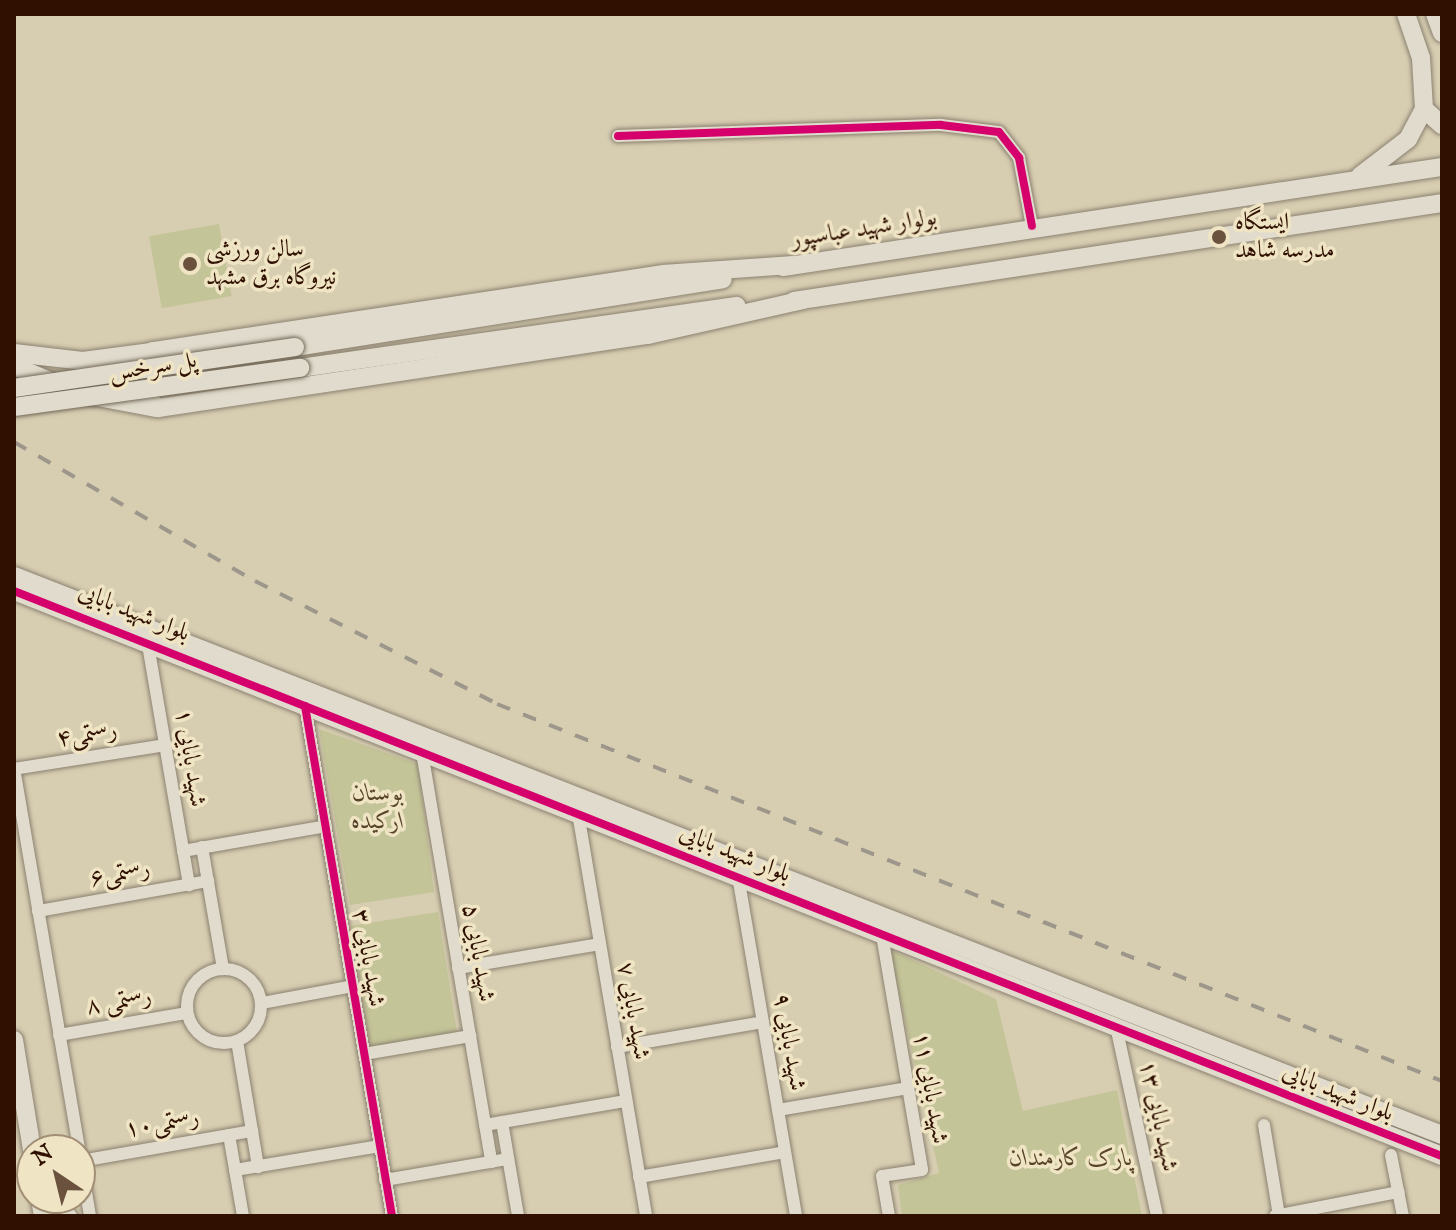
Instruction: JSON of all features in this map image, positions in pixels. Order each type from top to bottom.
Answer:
[{"type":"main road","points":[[1357,178],[1408,139],[1424,109],[1421,58],[1406,14]]},
{"type":"main road","points":[[1435,14],[1442,33]]},
{"type":"main road","points":[[1424,109],[1442,125]]},
{"type":"main road","name":"بولوار شهید عباسپور","points":[[295,347],[1032,226],[1442,167]]},
{"type":"main road","points":[[14,366],[110,403],[158,408],[648,335],[803,300],[1442,203]]},
{"type":"main road","points":[[14,353],[36,361],[83,361],[664,274],[792,265]]},
{"type":"main road","name":"پل سرخس","points":[[14,407],[300,368],[665,312],[803,300]]},
{"type":"main road","name":"پل سرخس","points":[[14,388],[295,347]]},
{"type":"main road","points":[[153,351],[138,360],[132,378],[139,397],[158,408]]},
{"type":"main road","name":"بلوار شهید بابایی","points":[[14,576],[1442,1135]]},
{"type":"main road","name":"بلوار شهید بابایی","points":[[14,591],[147,639],[305,706],[1442,1156]]},
{"type":"main road","points":[[14,1040],[29,1134]]},
{"type":"street","points":[[618,136],[941,125],[999,132],[1019,158],[1032,226]]},
{"type":"street","name":"شهید بابایی ۱","points":[[147,639],[189,885]]},
{"type":"street","name":"شهید بابایی ۳","points":[[305,706],[392,1216]]},
{"type":"street","name":"رستمی۴","points":[[14,768],[166,745]]},
{"type":"street","name":"شهید بابایی ۵","points":[[422,752],[491,1162]]},
{"type":"street","points":[[14,768],[76,1134]]},
{"type":"street","name":"شهید بابایی ۷","points":[[578,813],[646,1216]]},
{"type":"street","points":[[183,851],[326,826]]},
{"type":"street","points":[[202,847],[223,969]]},
{"type":"street","name":"شهید بابایی ۹","points":[[738,876],[796,1216]]},
{"type":"street","name":"رستمی۶","points":[[38,911],[208,881]]},
{"type":"street","name":"شهید بابایی ۱۱","points":[[882,935],[922,1170],[882,1176],[889,1216]]},
{"type":"street","points":[[458,968],[600,944]]},
{"type":"street","points":[[223,969],[249,978],[262,1003],[256,1026],[237,1041],[205,1039],[187,1013],[195,982],[223,969]]},
{"type":"street","points":[[262,1003],[353,986]]},
{"type":"street","name":"رستمی ۸","points":[[59,1035],[187,1013]]},
{"type":"street","points":[[617,1047],[763,1022]]},
{"type":"street","name":"شهید بابایی ۱۳","points":[[1116,1026],[1157,1216]]},
{"type":"street","points":[[364,1054],[470,1036]]},
{"type":"street","points":[[237,1041],[258,1167]]},
{"type":"street","points":[[778,1110],[908,1088]]},
{"type":"street","points":[[485,1125],[626,1101]]},
{"type":"street","points":[[502,1122],[518,1216]]},
{"type":"street","points":[[1264,1125],[1278,1216],[1399,1192]]},
{"type":"street","name":"رستمی۱۰","points":[[96,1153],[252,1131]]},
{"type":"street","points":[[229,1135],[243,1216]]},
{"type":"street","points":[[235,1170],[380,1146]]},
{"type":"street","points":[[639,1177],[785,1152]]},
{"type":"street","points":[[1391,1155],[1403,1216]]},
{"type":"street","points":[[385,1180],[508,1159]]},
{"type":"green space","name":"سالن ورزشی نیروگاه برق مشهد","points":[[219,224],[232,296],[162,308],[149,236]]},
{"type":"green space","name":"بوستان ارکیده","points":[[319,729],[418,764],[434,892],[350,905]]},
{"type":"green space","points":[[438,912],[457,1032],[370,1046],[351,926]]},
{"type":"green space","name":"پارک کارمندان","points":[[889,949],[996,999],[1023,1111],[1117,1090],[1142,1216],[902,1216],[898,1185],[939,1173]]},
{"type":"railway","points":[[14,442],[255,581],[497,704],[1442,1081]]},
{"type":"cycle path","points":[[618,136],[941,125],[999,132],[1019,158],[1032,226]]},
{"type":"cycle path","points":[[14,591],[1442,1156]]},
{"type":"cycle path","points":[[305,706],[392,1216]]},
{"type":"place","name":"ایستگاه مدرسه شاهد","points":[[1219,237]]},
{"type":"place","name":"سالن ورزشی نیروگاه برق مشهد","points":[[190,264]]}]
